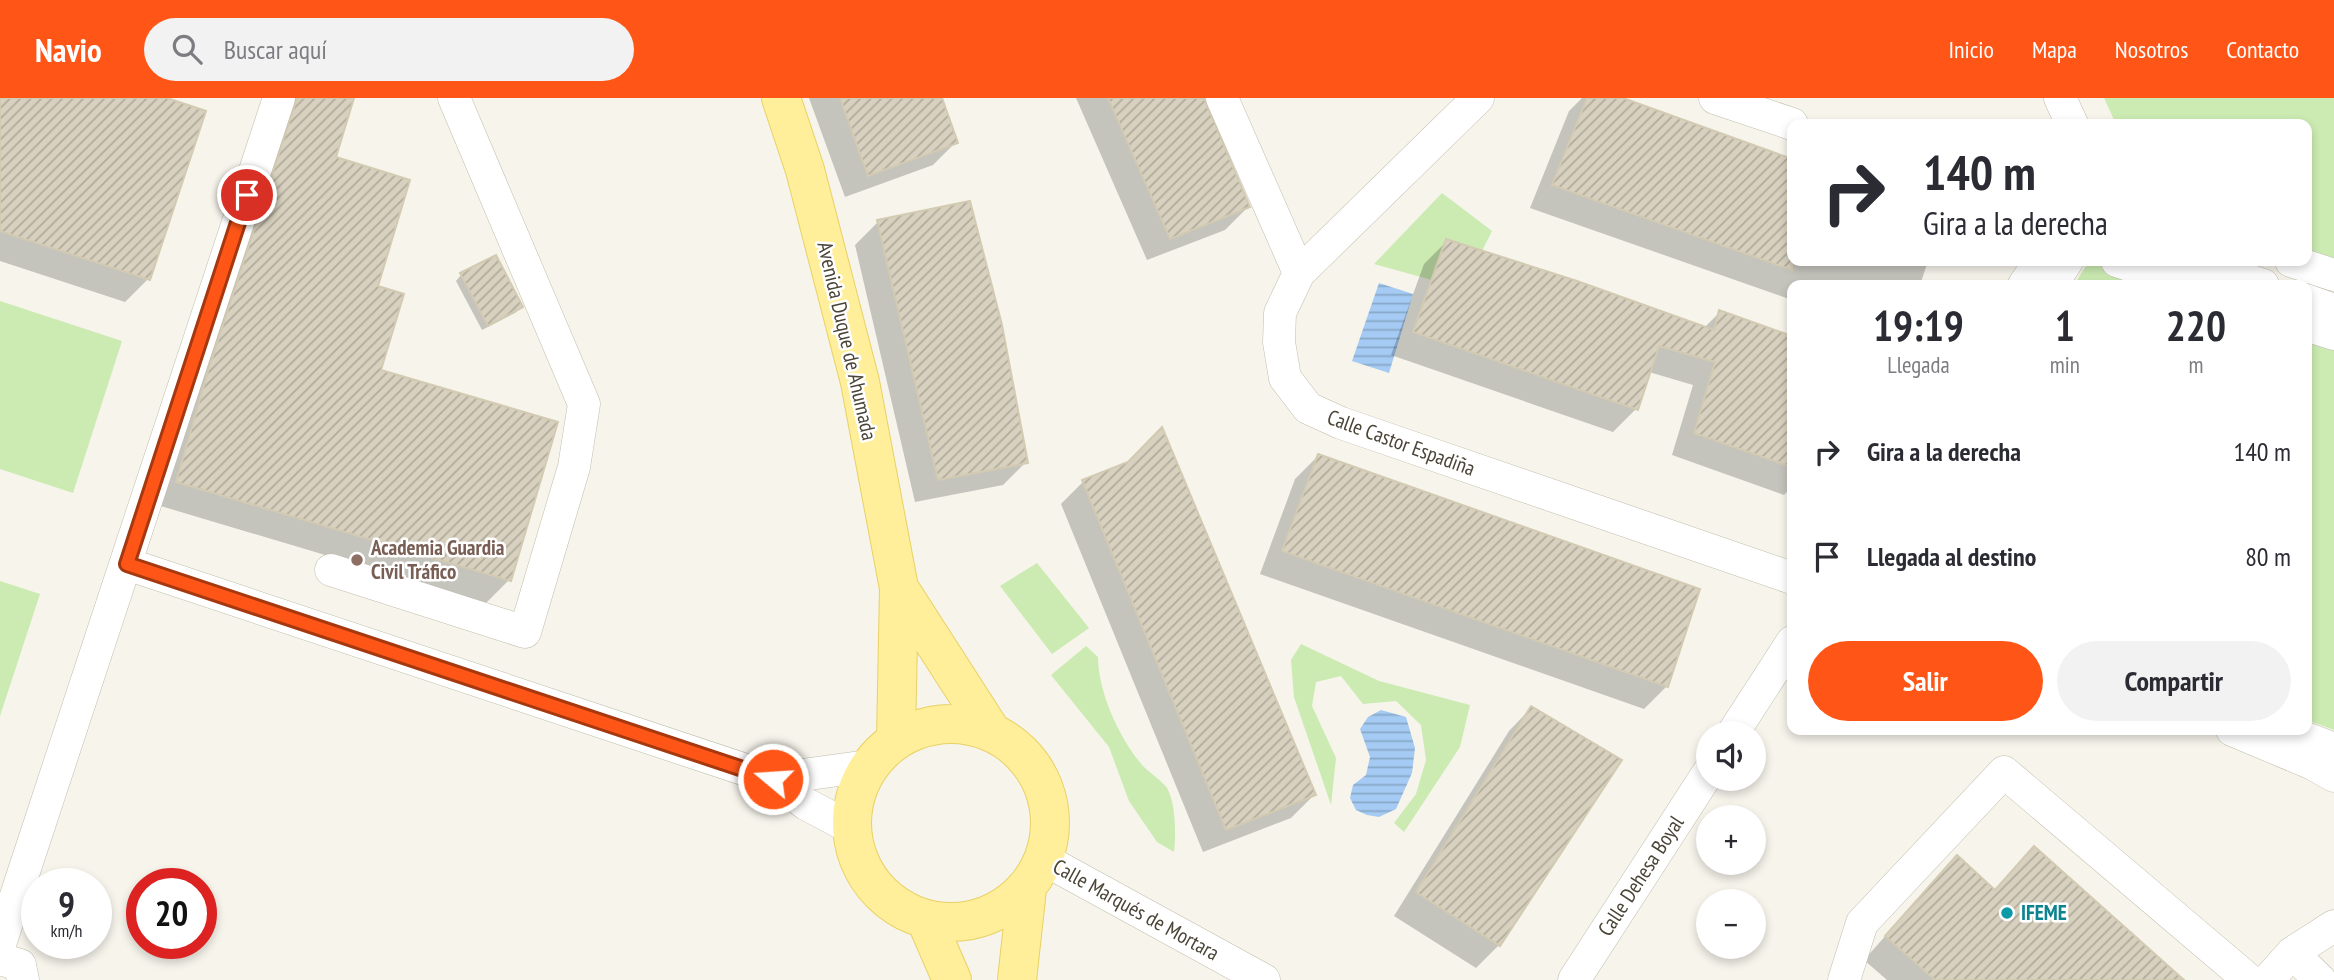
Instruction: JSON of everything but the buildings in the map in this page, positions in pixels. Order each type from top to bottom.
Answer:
[{"type":"main road","name":"Avenida Duque de Ahumada","points":[[781,98],[805,170],[860,382],[899,587],[896,739]]},
{"type":"main road","name":"Avenida Duque de Ahumada","points":[[899,587],[991,731]]},
{"type":"main road","points":[[1017,980],[1036,875],[1052,821],[1042,780],[1022,751],[991,731],[957,722],[927,725],[896,739],[868,766],[853,802],[853,846],[868,879],[891,903],[926,920],[960,923],[994,914],[1036,875]]},
{"type":"main road","points":[[926,920],[952,980]]},
{"type":"street","points":[[0,944],[279,98]]},
{"type":"street","points":[[331,570],[525,632],[574,467],[584,404],[454,98]]},
{"type":"street","points":[[1222,98],[1299,273]]},
{"type":"street","name":"Calle Castor Espadiña","points":[[1478,98],[1299,273],[1280,313],[1279,342],[1285,378],[1308,408],[1350,426],[1787,576]]},
{"type":"street","points":[[1715,98],[1787,122]]},
{"type":"street","points":[[2060,98],[2070,119]]},
{"type":"street","points":[[2082,98],[2091,119]]},
{"type":"street","points":[[2132,266],[2174,280]]},
{"type":"street","points":[[2206,266],[2248,280]]},
{"type":"street","points":[[2306,266],[2334,275]]},
{"type":"street","points":[[2312,302],[2334,310]]},
{"type":"street","points":[[2312,327],[2334,334]]},
{"type":"street","points":[[127,564],[773,779],[806,804],[853,830]]},
{"type":"street","points":[[1741,721],[1787,650]]},
{"type":"street","points":[[2244,735],[2313,764],[2334,776]]},
{"type":"street","points":[[2296,735],[2334,749]]},
{"type":"street","points":[[773,779],[868,766]]},
{"type":"street","points":[[1844,980],[1862,923],[2004,772],[2249,980]]},
{"type":"street","name":"Calle Dehesa Boyal","points":[[1574,980],[1696,791]]},
{"type":"street","name":"Calle Marqués de Mortara","points":[[1036,875],[1264,980]]},
{"type":"street","points":[[2268,980],[2292,953],[2334,926]]},
{"type":"street","points":[[2292,953],[2320,980]]},
{"type":"street","points":[[0,959],[20,965],[23,980]]},
{"type":"green space","points":[[2104,98],[2334,98],[2334,265],[2312,258],[2312,119],[2114,119]]},
{"type":"green space","points":[[1442,193],[1492,231],[1482,251],[1446,239],[1432,280],[1374,264]]},
{"type":"green space","points":[[2086,266],[2109,266],[2150,280],[2077,280]]},
{"type":"green space","points":[[0,301],[122,341],[73,493],[0,469]]},
{"type":"green space","points":[[2312,337],[2334,345],[2334,730],[2312,722]]},
{"type":"green space","points":[[1037,563],[1089,628],[1052,654],[1000,586]]},
{"type":"green space","points":[[0,581],[40,594],[0,716]]},
{"type":"green space","points":[[1301,644],[1379,681],[1470,705],[1460,747],[1404,832],[1394,823],[1416,794],[1426,760],[1421,725],[1396,701],[1363,704],[1341,676],[1316,682],[1312,706],[1336,758],[1331,805],[1294,697],[1291,660]]},
{"type":"green space","points":[[1086,646],[1098,657],[1106,700],[1126,743],[1143,766],[1165,785],[1170,795],[1175,820],[1174,852],[1157,842],[1129,801],[1109,747],[1051,675]]},
{"type":"water","points":[[1379,283],[1413,294],[1389,373],[1352,361]]},
{"type":"water","points":[[1381,710],[1406,717],[1415,748],[1412,773],[1396,809],[1379,817],[1356,810],[1350,798],[1353,785],[1366,775],[1370,757],[1360,729],[1368,717]]},
{"type":"place","name":"Academia Guardia Civil Tráfico","points":[[357,560]]},
{"type":"place","name":"IFEME","points":[[2007,913]]},
{"type":"route","points":[[247,195],[127,564],[773,779]]}]
